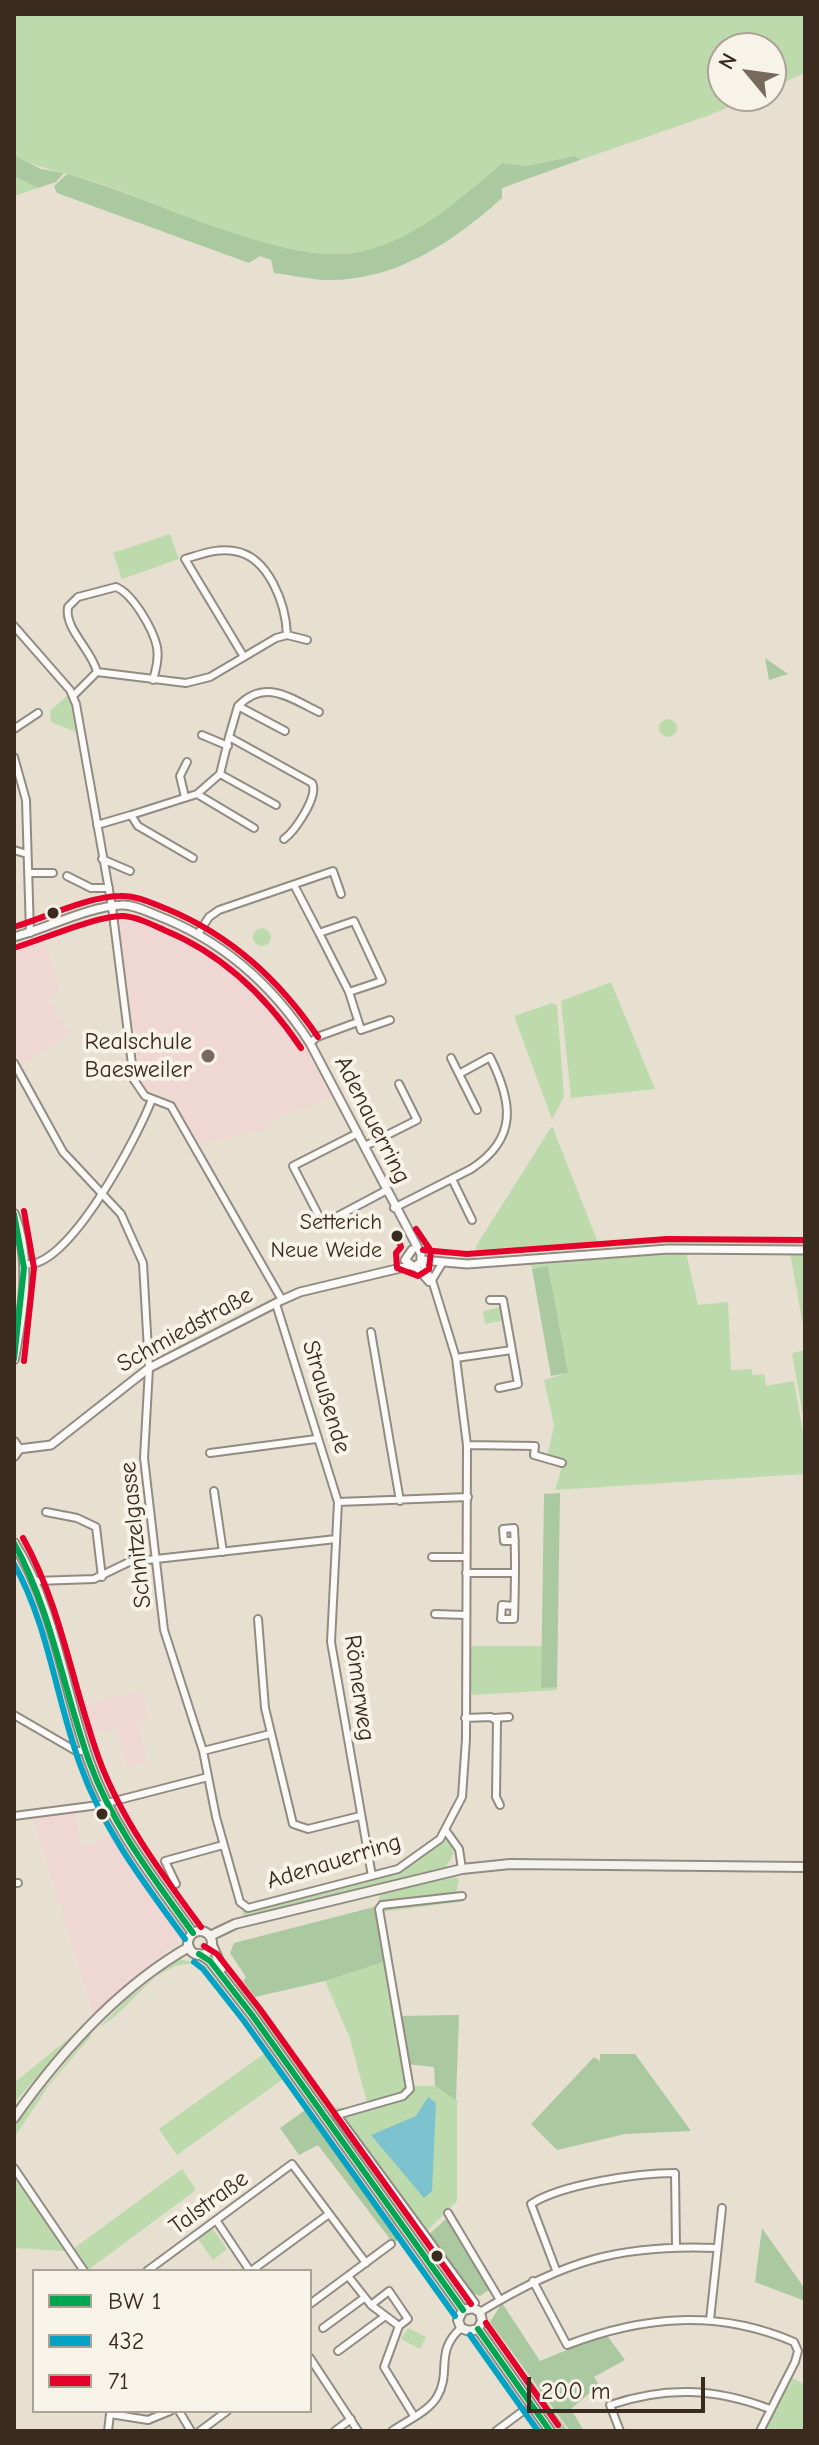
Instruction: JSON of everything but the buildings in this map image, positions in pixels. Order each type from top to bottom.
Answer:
[{"type":"main road","points":[[14,1214],[23,1236],[26,1264],[14,1357]]},
{"type":"main road","points":[[14,1543],[35,1581],[84,1747],[106,1803],[193,1933],[189,1947],[102,2015],[45,2077],[14,2118]]},
{"type":"main road","points":[[199,1954],[206,1953],[211,1940],[247,1921],[462,1869],[535,1862],[805,1867]]},
{"type":"main road","points":[[193,1933],[202,1931],[211,1940],[215,1958],[252,2015]]},
{"type":"main road","points":[[189,1947],[210,1961],[252,2015],[463,2310]]},
{"type":"main road","points":[[470,2307],[480,2312],[482,2321],[478,2329],[469,2331],[461,2328],[458,2320],[463,2310],[470,2307]]},
{"type":"main road","points":[[478,2329],[550,2431]]},
{"type":"street","points":[[244,657],[185,559],[217,550],[246,556],[278,588],[287,635]]},
{"type":"street","points":[[97,672],[90,651],[67,620],[68,607],[78,597],[116,587],[127,594],[154,640],[158,658],[153,680]]},
{"type":"street","points":[[14,626],[73,696],[97,672]]},
{"type":"street","points":[[97,672],[175,684],[202,679],[287,635],[307,640]]},
{"type":"street","points":[[97,825],[197,794],[220,774],[238,706],[260,691],[273,691],[319,712]]},
{"type":"street","name":"Straußende","points":[[73,696],[109,888],[134,1080],[140,1093],[171,1106],[279,1302],[316,1439],[334,1481],[338,1502]]},
{"type":"street","points":[[238,706],[285,731]]},
{"type":"street","points":[[14,729],[38,713]]},
{"type":"street","points":[[202,735],[228,746]]},
{"type":"street","points":[[229,737],[312,783],[315,789],[291,834],[284,839]]},
{"type":"street","points":[[14,757],[25,785],[30,933]]},
{"type":"street","points":[[185,797],[180,776],[187,762]]},
{"type":"street","points":[[220,774],[276,805]]},
{"type":"street","points":[[197,794],[254,828]]},
{"type":"street","points":[[131,815],[138,826],[193,858]]},
{"type":"street","points":[[14,850],[27,854]]},
{"type":"street","points":[[102,859],[108,858],[130,871]]},
{"type":"street","points":[[198,934],[209,917],[219,910],[333,871],[341,894]]},
{"type":"street","points":[[28,873],[53,873]]},
{"type":"street","points":[[67,876],[91,888],[109,888]]},
{"type":"street","points":[[294,885],[349,992],[361,1030],[390,1020]]},
{"type":"street","name":"Adenauerring","points":[[14,937],[112,907],[133,907],[198,934],[253,972],[295,1020],[310,1043],[365,1146],[406,1230],[415,1263],[433,1284],[456,1358],[467,1445],[465,1782],[446,1831],[412,1862],[372,1876],[248,1908],[243,1905]]},
{"type":"street","points":[[319,933],[354,921],[382,981],[349,992]]},
{"type":"street","points":[[310,1043],[317,1037],[358,1022]]},
{"type":"street","points":[[394,1208],[482,1162],[500,1139],[508,1120],[505,1089],[490,1057],[459,1074]]},
{"type":"street","points":[[451,1058],[477,1110]]},
{"type":"street","name":"Schnitzelgasse","points":[[14,1063],[63,1152],[121,1214],[143,1263],[149,1368],[144,1458],[166,1644],[203,1751],[223,1845],[243,1905]]},
{"type":"street","points":[[365,1146],[417,1120],[399,1084]]},
{"type":"street","points":[[26,1264],[39,1263],[52,1253],[103,1194],[137,1137],[152,1099]]},
{"type":"street","points":[[358,1133],[293,1166],[323,1224],[387,1190]]},
{"type":"street","points":[[452,1179],[472,1220]]},
{"type":"street","points":[[414,1251],[415,1263],[447,1263],[668,1249],[805,1250]]},
{"type":"street","name":"Schmiedstraße","points":[[16,1449],[51,1445],[149,1368],[300,1292],[385,1274],[415,1263]]},
{"type":"street","points":[[433,1284],[447,1263]]},
{"type":"street","points":[[490,1300],[503,1300],[518,1384],[499,1388]]},
{"type":"street","points":[[371,1332],[400,1501]]},
{"type":"street","points":[[456,1358],[512,1350]]},
{"type":"street","points":[[210,1453],[316,1439]]},
{"type":"street","points":[[467,1445],[535,1446],[534,1455],[562,1463]]},
{"type":"street","points":[[214,1491],[223,1552]]},
{"type":"street","points":[[338,1502],[468,1497]]},
{"type":"street","name":"Römerweg","points":[[338,1502],[331,1642],[372,1876]]},
{"type":"street","points":[[46,1512],[77,1518],[96,1527],[102,1577]]},
{"type":"street","points":[[35,1581],[102,1577],[123,1564],[336,1539]]},
{"type":"street","points":[[514,1606],[515,1541]]},
{"type":"street","points":[[432,1557],[466,1557]]},
{"type":"street","points":[[466,1573],[515,1573]]},
{"type":"street","points":[[435,1614],[465,1615]]},
{"type":"street","points":[[258,1619],[270,1734],[293,1824],[308,1829],[360,1816]]},
{"type":"street","points":[[14,1715],[70,1748],[84,1747]]},
{"type":"street","points":[[465,1718],[509,1717]]},
{"type":"street","points":[[494,1718],[496,1797],[500,1805]]},
{"type":"street","points":[[203,1751],[270,1734]]},
{"type":"street","points":[[14,1816],[106,1803],[208,1777]]},
{"type":"street","points":[[446,1831],[456,1841],[462,1869]]},
{"type":"street","points":[[176,1884],[165,1861],[223,1845]]},
{"type":"street","points":[[462,1896],[382,1905],[379,1909],[410,2089],[403,2096],[337,2115],[475,2303]]},
{"type":"street","name":"Talstraße","points":[[150,2269],[292,2164],[329,2214]]},
{"type":"street","points":[[14,2168],[83,2269]]},
{"type":"street","points":[[556,2270],[531,2204],[551,2194],[607,2180],[675,2173],[676,2247]]},
{"type":"street","points":[[710,2320],[722,2208]]},
{"type":"street","points":[[448,2213],[500,2300]]},
{"type":"street","points":[[254,2269],[329,2214],[366,2263]]},
{"type":"street","points":[[216,2220],[250,2269]]},
{"type":"street","points":[[312,2303],[391,2244]]},
{"type":"street","points":[[480,2312],[556,2270],[611,2254],[676,2247],[717,2248]]},
{"type":"street","points":[[348,2276],[371,2305],[399,2326]]},
{"type":"street","points":[[533,2281],[567,2345],[627,2325],[668,2319],[710,2320],[772,2332],[797,2345],[795,2362],[760,2431]]},
{"type":"street","points":[[371,2305],[389,2291],[408,2319],[399,2326],[384,2367],[414,2416]]},
{"type":"street","points":[[323,2328],[364,2298]]},
{"type":"street","points":[[338,2351],[384,2317]]},
{"type":"street","points":[[392,2431],[430,2406],[439,2394],[444,2349],[461,2328]]},
{"type":"street","points":[[312,2361],[358,2431]]},
{"type":"street","points":[[620,2431],[610,2405],[658,2392],[714,2392],[770,2409]]},
{"type":"street","points":[[496,2431],[506,2428],[523,2411]]},
{"type":"street","points":[[108,2431],[110,2413],[148,2420],[165,2413]]},
{"type":"street","points":[[180,2413],[191,2431]]},
{"type":"street","points":[[200,2431],[224,2413]]},
{"type":"street","points":[[335,2431],[351,2419]]},
{"type":"shaded area","points":[[117,913],[131,913],[161,922],[214,948],[250,976],[279,1007],[332,1097],[278,1117],[265,1129],[199,1144],[173,1100],[142,1087]]},
{"type":"shaded area","points":[[42,935],[60,991],[48,1001],[69,1032],[24,1064],[21,1059],[14,1060],[14,944]]},
{"type":"shaded area","points":[[142,1690],[148,1719],[137,1723],[147,1762],[127,1768],[116,1728],[86,1736],[77,1706]]},
{"type":"shaded area","points":[[75,1812],[80,1849],[114,1833],[181,1930],[180,1938],[94,2015],[33,1818]]},
{"type":"green space","points":[[14,14],[805,14],[805,73],[787,81],[787,32],[707,32],[707,112],[717,112],[580,160],[575,156],[526,166],[502,163],[436,218],[399,239],[358,252],[329,254],[262,242],[14,155]]},
{"type":"green space","points":[[14,155],[41,169],[64,173],[56,182],[38,188],[14,176]]},
{"type":"green space","points":[[575,156],[580,160],[502,188],[502,198],[483,215],[420,257],[398,267],[350,279],[324,280],[274,273],[271,260],[260,256],[249,263],[57,193],[54,186],[67,174],[254,240],[328,254],[359,252],[399,238],[436,217],[502,163],[526,166]]},
{"type":"green space","points":[[14,176],[38,188],[14,196]]},
{"type":"green space","points":[[170,534],[179,559],[122,579],[113,553]]},
{"type":"green space","points":[[765,658],[788,674],[769,680]]},
{"type":"green space","points":[[69,694],[76,732],[51,722],[50,711]]},
{"type":"green space","points":[[664,719],[672,719],[677,728],[675,735],[664,737],[659,732],[659,724]]},
{"type":"green space","points":[[258,928],[266,928],[271,937],[269,944],[258,946],[253,941],[253,933]]},
{"type":"green space","points":[[611,982],[655,1089],[571,1098],[561,1001]]},
{"type":"green space","points":[[552,1003],[557,1005],[564,1097],[552,1119],[514,1016]]},
{"type":"green space","points":[[552,1126],[599,1245],[665,1240],[805,1241],[805,1244],[666,1243],[478,1255],[476,1246]]},
{"type":"green space","points":[[686,1252],[698,1305],[728,1302],[731,1370],[752,1369],[752,1375],[764,1374],[766,1386],[794,1381],[805,1444],[805,1474],[555,1490],[564,1460],[547,1457],[554,1425],[544,1380],[567,1373],[548,1266],[532,1269],[531,1265]]},
{"type":"green space","points":[[790,1253],[805,1253],[805,1337],[791,1258]]},
{"type":"green space","points":[[548,1266],[568,1373],[551,1376],[532,1269]]},
{"type":"green space","points":[[502,1307],[504,1320],[485,1324],[483,1311]]},
{"type":"green space","points":[[805,1350],[805,1427],[792,1353]]},
{"type":"green space","points":[[560,1493],[557,1687],[541,1688],[544,1494]]},
{"type":"green space","points":[[472,1646],[542,1646],[541,1687],[557,1687],[557,1690],[472,1695],[467,1658]]},
{"type":"green space","points":[[447,1840],[451,1842],[454,1853],[446,1867],[244,1917],[242,1911],[402,1871]]},
{"type":"green space","points":[[455,1877],[459,1879],[456,1893],[378,1902],[380,1894]]},
{"type":"green space","points":[[456,1899],[460,1902],[380,1912],[383,1908]]},
{"type":"green space","points":[[374,1907],[384,1962],[325,1981],[255,1997],[243,1981],[246,1977],[230,1953],[234,1943]]},
{"type":"green space","points":[[179,1959],[208,1966],[234,2004],[206,1967],[190,1964],[161,1974],[99,2027],[127,1999]]},
{"type":"green space","points":[[384,1962],[407,2090],[342,2111],[336,2110],[254,1997],[334,2107],[345,2108],[367,2102],[349,2036],[325,1981]]},
{"type":"green space","points":[[239,1983],[433,2257],[236,1985]]},
{"type":"green space","points":[[459,2015],[456,2100],[435,2086],[434,2067],[406,2064],[397,2016]]},
{"type":"green space","points":[[270,2027],[468,2296],[464,2297],[451,2280]]},
{"type":"green space","points":[[75,2033],[14,2103],[14,2083]]},
{"type":"green space","points":[[89,2034],[92,2035],[49,2085],[14,2138],[14,2127]]},
{"type":"green space","points":[[268,2051],[286,2077],[177,2155],[159,2129]]},
{"type":"green space","points":[[600,2054],[635,2054],[691,2131],[625,2134],[557,2150],[531,2124],[594,2057],[600,2061]]},
{"type":"green space","points":[[413,2086],[435,2086],[457,2100],[457,2201],[425,2233],[341,2117],[405,2097],[413,2091]]},
{"type":"green space","points":[[299,2088],[406,2237],[402,2239]]},
{"type":"green space","points":[[308,2108],[400,2238],[393,2243],[318,2145],[299,2155],[280,2128]]},
{"type":"green space","points":[[182,2169],[196,2190],[89,2269],[73,2249]]},
{"type":"green space","points":[[14,2175],[65,2250],[64,2251],[14,2248]]},
{"type":"green space","points":[[446,2219],[490,2289],[480,2296],[467,2291],[427,2236]]},
{"type":"green space","points":[[211,2227],[227,2249],[213,2260],[197,2238]]},
{"type":"green space","points":[[762,2228],[805,2289],[805,2301],[755,2282]]},
{"type":"green space","points":[[502,2303],[540,2361],[606,2334],[625,2360],[594,2377],[599,2385],[571,2409],[584,2431],[570,2431],[490,2322]]},
{"type":"green space","points":[[488,2324],[568,2431],[560,2431],[490,2333]]},
{"type":"green space","points":[[408,2328],[426,2337],[420,2349],[401,2339]]},
{"type":"green space","points":[[793,2378],[805,2385],[804,2431],[767,2431],[766,2426]]},
{"type":"water","points":[[428,2097],[436,2103],[432,2191],[424,2198],[371,2135],[416,2116]]},
{"type":"transit line","name":"71","points":[[14,927],[107,897],[126,896],[150,902],[191,920],[233,946],[287,997],[318,1037]]},
{"type":"transit line","name":"71","points":[[17,947],[100,919],[123,916],[144,921],[205,951],[242,978],[273,1011],[301,1048]]},
{"type":"transit line","name":"71","points":[[24,1211],[34,1268],[24,1361]]},
{"type":"transit line","points":[[14,1214],[24,1268],[14,1359]]},
{"type":"transit line","name":"71","points":[[397,1236],[401,1247],[396,1253],[397,1268],[418,1276],[429,1269],[431,1251],[416,1229]]},
{"type":"transit line","name":"71","points":[[423,1250],[467,1254],[667,1239],[805,1240]]},
{"type":"transit line","name":"71","points":[[23,1538],[48,1592],[108,1782],[144,1846],[201,1927]]},
{"type":"transit line","points":[[14,1543],[38,1596],[98,1785],[135,1851],[193,1933]]},
{"type":"transit line","name":"432","points":[[14,1564],[36,1612],[72,1742],[90,1791],[127,1856],[185,1939]]},
{"type":"transit line","name":"71","points":[[204,1946],[217,1954],[260,2009],[471,2304]]},
{"type":"transit line","points":[[199,1954],[210,1961],[252,2015],[463,2310]]},
{"type":"transit line","name":"432","points":[[194,1962],[244,2021],[455,2316]]},
{"type":"transit line","name":"71","points":[[486,2323],[558,2425]]},
{"type":"transit line","points":[[478,2329],[550,2431]]},
{"type":"transit line","name":"432","points":[[470,2335],[538,2431]]},
{"type":"place","name":"Realschule Baesweiler","points":[[208,1056]]},
{"type":"place","name":"Setterich Neue Weide","points":[[397,1236]]}]
